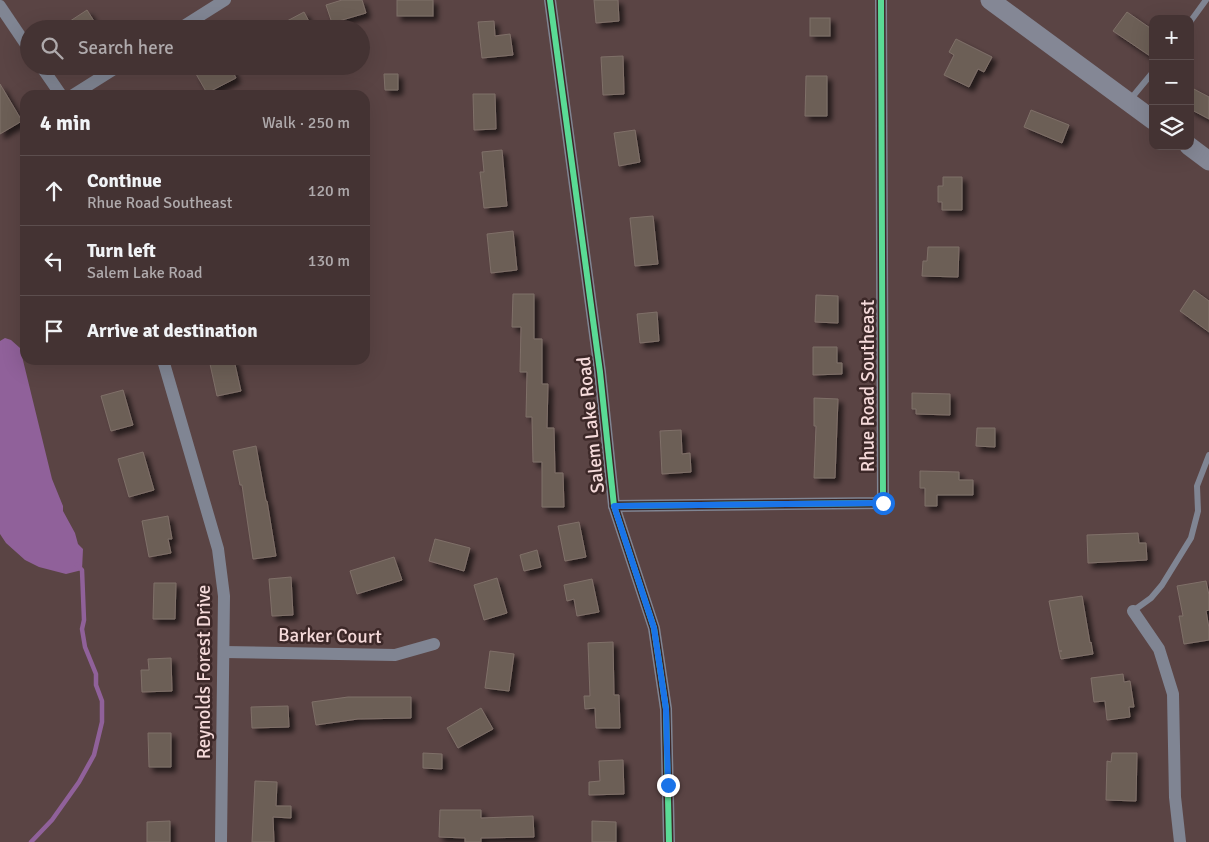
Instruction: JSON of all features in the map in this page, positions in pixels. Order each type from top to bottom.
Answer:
[{"type":"main road","points":[[990,0],[1149,117]]},
{"type":"main road","points":[[1194,150],[1209,161]]},
{"type":"street","points":[[193,20],[225,0]]},
{"type":"street","name":"Salem Lake Road","points":[[550,0],[600,372],[614,506],[654,628],[666,709],[669,842]]},
{"type":"street","name":"Rhue Road Southeast","points":[[614,506],[883,503],[881,0]]},
{"type":"street","points":[[0,6],[20,36]]},
{"type":"street","points":[[47,75],[58,90]]},
{"type":"street","points":[[81,90],[105,75]]},
{"type":"street","name":"Reynolds Forest Drive","points":[[164,365],[218,549],[224,596],[221,842]]},
{"type":"street","points":[[1133,611],[1159,649],[1173,694],[1175,797],[1180,842]]},
{"type":"street","name":"Barker Court","points":[[224,652],[395,655],[434,644]]},
{"type":"lane","points":[[1194,16],[1206,0]]},
{"type":"lane","points":[[1128,102],[1149,77]]},
{"type":"lane","points":[[1133,611],[1151,598],[1162,585],[1191,538],[1198,511],[1197,486],[1209,455]]},
{"type":"shaded area","points":[[5,338],[11,340],[20,348],[20,365],[24,365],[52,479],[63,506],[63,511],[75,533],[78,544],[83,549],[82,570],[66,574],[39,567],[25,560],[6,543],[0,534],[0,341]]},
{"type":"building","points":[[342,0],[362,0],[366,13],[342,20],[331,20],[326,5]]},
{"type":"building","points":[[397,0],[433,0],[433,16],[397,16]]},
{"type":"building","points":[[594,0],[618,0],[619,21],[596,23]]},
{"type":"building","points":[[87,10],[93,20],[72,20]]},
{"type":"building","points":[[304,12],[308,20],[289,20]]},
{"type":"building","points":[[1127,12],[1149,27],[1149,55],[1113,31]]},
{"type":"building","points":[[810,18],[830,18],[830,36],[810,36]]},
{"type":"building","points":[[494,21],[495,36],[510,34],[513,55],[482,58],[478,22]]},
{"type":"building","points":[[956,39],[992,57],[984,72],[978,69],[969,87],[944,75],[954,55],[949,52]]},
{"type":"building","points":[[623,56],[624,94],[603,95],[601,57]]},
{"type":"building","points":[[384,74],[398,74],[398,90],[385,90]]},
{"type":"building","points":[[197,75],[234,75],[236,78],[213,90],[205,90]]},
{"type":"building","points":[[806,76],[827,76],[827,116],[805,116]]},
{"type":"building","points":[[0,84],[20,118],[20,122],[0,134]]},
{"type":"building","points":[[1194,89],[1209,97],[1209,119],[1194,111]]},
{"type":"building","points":[[473,94],[495,94],[496,129],[474,130]]},
{"type":"building","points":[[1031,110],[1069,125],[1062,143],[1024,127]]},
{"type":"building","points":[[635,130],[640,162],[619,166],[614,133]]},
{"type":"building","points":[[502,150],[507,206],[484,208],[480,172],[484,172],[482,152]]},
{"type":"building","points":[[943,177],[962,177],[962,210],[942,210],[942,202],[938,202],[938,186],[943,186]]},
{"type":"building","points":[[653,216],[658,264],[635,266],[630,218]]},
{"type":"building","points":[[513,231],[517,270],[491,273],[487,234]]},
{"type":"building","points":[[928,247],[959,247],[958,277],[922,276],[923,261],[927,261]]},
{"type":"building","points":[[1194,290],[1209,301],[1209,332],[1180,311]]},
{"type":"building","points":[[513,294],[534,294],[534,339],[542,339],[542,384],[548,384],[547,428],[554,428],[555,473],[563,473],[564,507],[542,507],[542,462],[533,462],[532,417],[526,417],[527,372],[520,372],[521,327],[512,327]]},
{"type":"building","points":[[816,295],[838,296],[838,323],[815,322]]},
{"type":"building","points":[[657,312],[659,341],[640,343],[637,314]]},
{"type":"building","points":[[813,347],[837,347],[837,363],[842,363],[842,374],[813,375]]},
{"type":"building","points":[[210,365],[235,365],[241,391],[217,396]]},
{"type":"building","points":[[123,390],[133,425],[111,431],[101,396]]},
{"type":"building","points":[[912,393],[950,394],[950,415],[916,414],[916,409],[912,409]]},
{"type":"building","points":[[814,398],[838,399],[835,478],[814,478],[816,426],[814,426]]},
{"type":"building","points":[[977,428],[995,428],[995,447],[976,446]]},
{"type":"building","points":[[681,430],[682,454],[690,453],[691,472],[662,474],[660,431]]},
{"type":"building","points":[[256,446],[276,556],[253,559],[242,485],[240,485],[233,451]]},
{"type":"building","points":[[143,452],[154,490],[129,497],[118,459]]},
{"type":"building","points":[[920,471],[959,472],[959,480],[973,480],[973,495],[937,495],[937,506],[925,506],[925,488],[920,488]]},
{"type":"building","points":[[168,516],[172,539],[168,539],[171,553],[149,557],[142,521]]},
{"type":"building","points":[[579,522],[586,557],[565,561],[558,526]]},
{"type":"building","points":[[1138,533],[1139,543],[1146,543],[1147,560],[1088,563],[1087,535]]},
{"type":"building","points":[[435,539],[470,548],[464,571],[429,561]]},
{"type":"building","points":[[537,550],[541,567],[524,571],[520,555]]},
{"type":"building","points":[[394,557],[402,580],[357,594],[350,571]]},
{"type":"building","points":[[291,577],[293,615],[272,616],[269,579]]},
{"type":"building","points":[[497,578],[507,613],[484,620],[474,585]]},
{"type":"building","points":[[592,579],[599,612],[577,616],[574,599],[567,601],[564,585]]},
{"type":"building","points":[[1206,581],[1209,595],[1209,610],[1206,611],[1209,640],[1184,644],[1179,616],[1183,616],[1177,586]]},
{"type":"building","points":[[154,583],[176,583],[175,619],[153,619]]},
{"type":"building","points":[[1082,596],[1093,654],[1061,659],[1049,601]]},
{"type":"building","points":[[613,642],[614,695],[619,695],[620,728],[596,728],[595,708],[585,709],[584,696],[590,696],[588,643]]},
{"type":"building","points":[[490,651],[514,654],[509,691],[485,688]]},
{"type":"building","points":[[171,658],[172,691],[142,692],[141,670],[149,670],[148,659]]},
{"type":"building","points":[[1123,674],[1124,682],[1130,681],[1134,707],[1129,707],[1130,717],[1107,720],[1105,701],[1094,702],[1091,678]]},
{"type":"building","points":[[348,697],[411,697],[411,718],[358,719],[316,725],[312,702]]},
{"type":"building","points":[[288,706],[289,727],[252,728],[251,707]]},
{"type":"building","points":[[481,708],[493,729],[458,748],[447,728]]},
{"type":"building","points":[[148,733],[171,733],[171,767],[149,767]]},
{"type":"building","points":[[423,753],[442,754],[442,769],[423,768]]},
{"type":"building","points":[[1112,753],[1137,753],[1136,801],[1106,800],[1107,761],[1111,762]]},
{"type":"building","points":[[623,760],[624,794],[589,795],[589,782],[600,781],[599,761]]},
{"type":"building","points":[[255,781],[277,782],[276,806],[291,806],[291,818],[273,817],[274,842],[252,842]]},
{"type":"building","points":[[440,810],[481,810],[481,818],[533,816],[534,837],[481,838],[481,842],[465,842],[465,838],[439,837]]},
{"type":"building","points":[[170,821],[170,842],[147,842],[147,822]]},
{"type":"building","points":[[592,821],[616,822],[616,842],[592,842]]},
{"type":"waterway","points":[[31,842],[52,820],[79,782],[94,755],[102,722],[102,701],[96,685],[96,674],[85,647],[82,629],[84,620],[82,570],[77,565]]},
{"type":"cycle path","points":[[550,0],[600,372],[614,506],[654,628],[666,709],[669,842]]},
{"type":"cycle path","points":[[614,506],[883,503],[881,0]]},
{"type":"route","points":[[668,785],[666,709],[654,628],[614,506],[883,503]]}]
